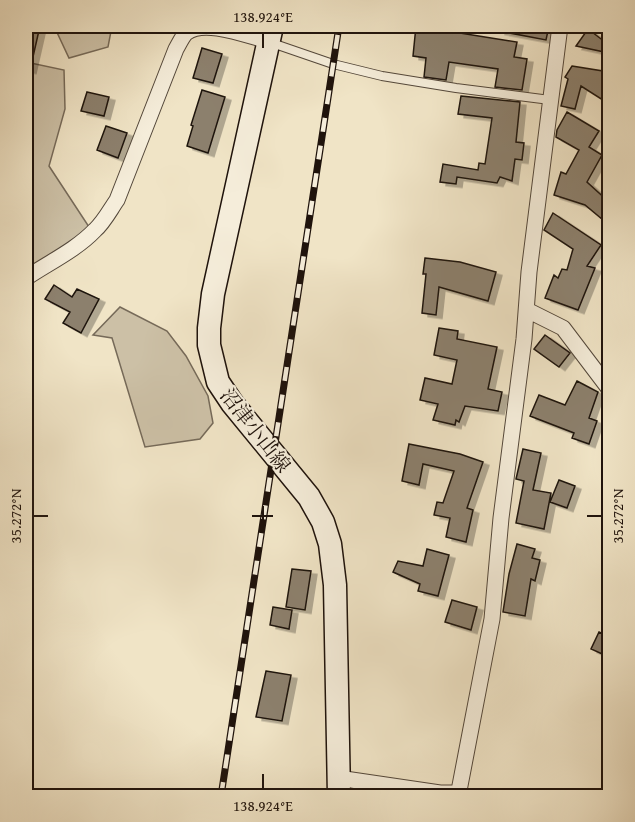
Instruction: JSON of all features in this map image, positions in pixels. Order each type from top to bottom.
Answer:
[{"type":"main road","name":"沼津小山線","points":[[270,33],[213,294],[209,345],[219,382],[238,411],[309,497],[323,522],[330,544],[335,585],[338,787]]},
{"type":"street","points":[[26,278],[81,243],[95,230],[117,200],[176,49],[186,33],[198,26],[270,33]]},
{"type":"street","points":[[338,787],[458,795],[492,619],[501,518],[560,26]]},
{"type":"street","points":[[527,310],[562,328],[609,390]]},
{"type":"lane","points":[[270,33],[333,64],[382,76],[550,100]]},
{"type":"shaded area","points":[[54,26],[112,26],[108,47],[69,58]]},
{"type":"shaded area","points":[[26,62],[64,70],[65,109],[49,166],[93,233],[26,271]]},
{"type":"shaded area","points":[[120,307],[167,331],[186,356],[208,396],[213,423],[200,439],[145,447],[112,338],[93,335]]},
{"type":"building","points":[[26,26],[40,26],[30,70],[26,69]]},
{"type":"building","points":[[416,26],[517,42],[514,57],[527,59],[522,90],[495,87],[498,69],[449,62],[446,80],[424,77],[426,58],[413,56]]},
{"type":"building","points":[[500,26],[549,26],[546,40],[499,31]]},
{"type":"building","points":[[588,29],[609,45],[609,53],[576,46]]},
{"type":"building","points":[[202,48],[222,54],[213,83],[193,78]]},
{"type":"building","points":[[572,66],[609,72],[609,104],[581,86],[575,109],[561,106],[568,79],[565,77]]},
{"type":"building","points":[[202,90],[225,97],[208,153],[187,146]]},
{"type":"building","points":[[87,92],[109,97],[104,116],[81,111]]},
{"type":"building","points":[[461,96],[520,102],[516,142],[524,143],[522,160],[515,159],[512,181],[500,177],[497,183],[457,177],[456,184],[440,182],[443,164],[478,170],[479,163],[485,164],[492,118],[458,114]]},
{"type":"building","points":[[567,112],[599,131],[589,147],[602,155],[587,182],[609,202],[609,225],[585,205],[554,195],[561,172],[566,174],[579,150],[556,137],[557,130]]},
{"type":"building","points":[[106,126],[127,133],[118,158],[97,150]]},
{"type":"building","points":[[553,213],[601,245],[587,266],[595,268],[578,310],[545,298],[554,275],[558,278],[562,269],[567,270],[573,249],[544,230]]},
{"type":"building","points":[[425,258],[460,262],[496,272],[488,301],[439,287],[436,315],[422,313],[426,274],[423,274]]},
{"type":"building","points":[[54,285],[72,297],[77,289],[99,299],[81,333],[63,323],[70,312],[45,299]]},
{"type":"building","points":[[439,328],[458,331],[457,339],[497,347],[488,389],[502,392],[498,411],[465,406],[459,422],[456,420],[455,425],[433,420],[438,404],[420,400],[425,378],[452,384],[457,360],[434,355]]},
{"type":"building","points":[[545,335],[570,353],[559,367],[534,349]]},
{"type":"building","points":[[577,381],[598,392],[589,418],[597,421],[589,444],[572,438],[574,433],[530,416],[539,395],[565,405]]},
{"type":"building","points":[[409,444],[460,454],[483,462],[467,508],[473,510],[466,542],[446,537],[450,518],[434,515],[437,502],[443,503],[454,471],[423,464],[419,485],[402,481]]},
{"type":"building","points":[[523,449],[541,453],[533,490],[551,493],[544,529],[516,523],[524,481],[516,479]]},
{"type":"building","points":[[559,480],[575,486],[567,508],[550,502]]},
{"type":"building","points":[[517,544],[535,549],[532,558],[540,560],[535,581],[531,579],[525,616],[503,612]]},
{"type":"building","points":[[427,549],[449,555],[438,596],[418,591],[420,584],[393,572],[398,561],[423,566]]},
{"type":"building","points":[[292,569],[311,571],[305,610],[286,607]]},
{"type":"building","points":[[452,600],[477,607],[471,630],[445,622]]},
{"type":"building","points":[[273,607],[292,610],[289,629],[270,625]]},
{"type":"building","points":[[599,632],[609,637],[609,657],[591,649]]},
{"type":"building","points":[[266,671],[291,675],[282,721],[256,717]]},
{"type":"railway","points":[[221,796],[339,26]]}]
